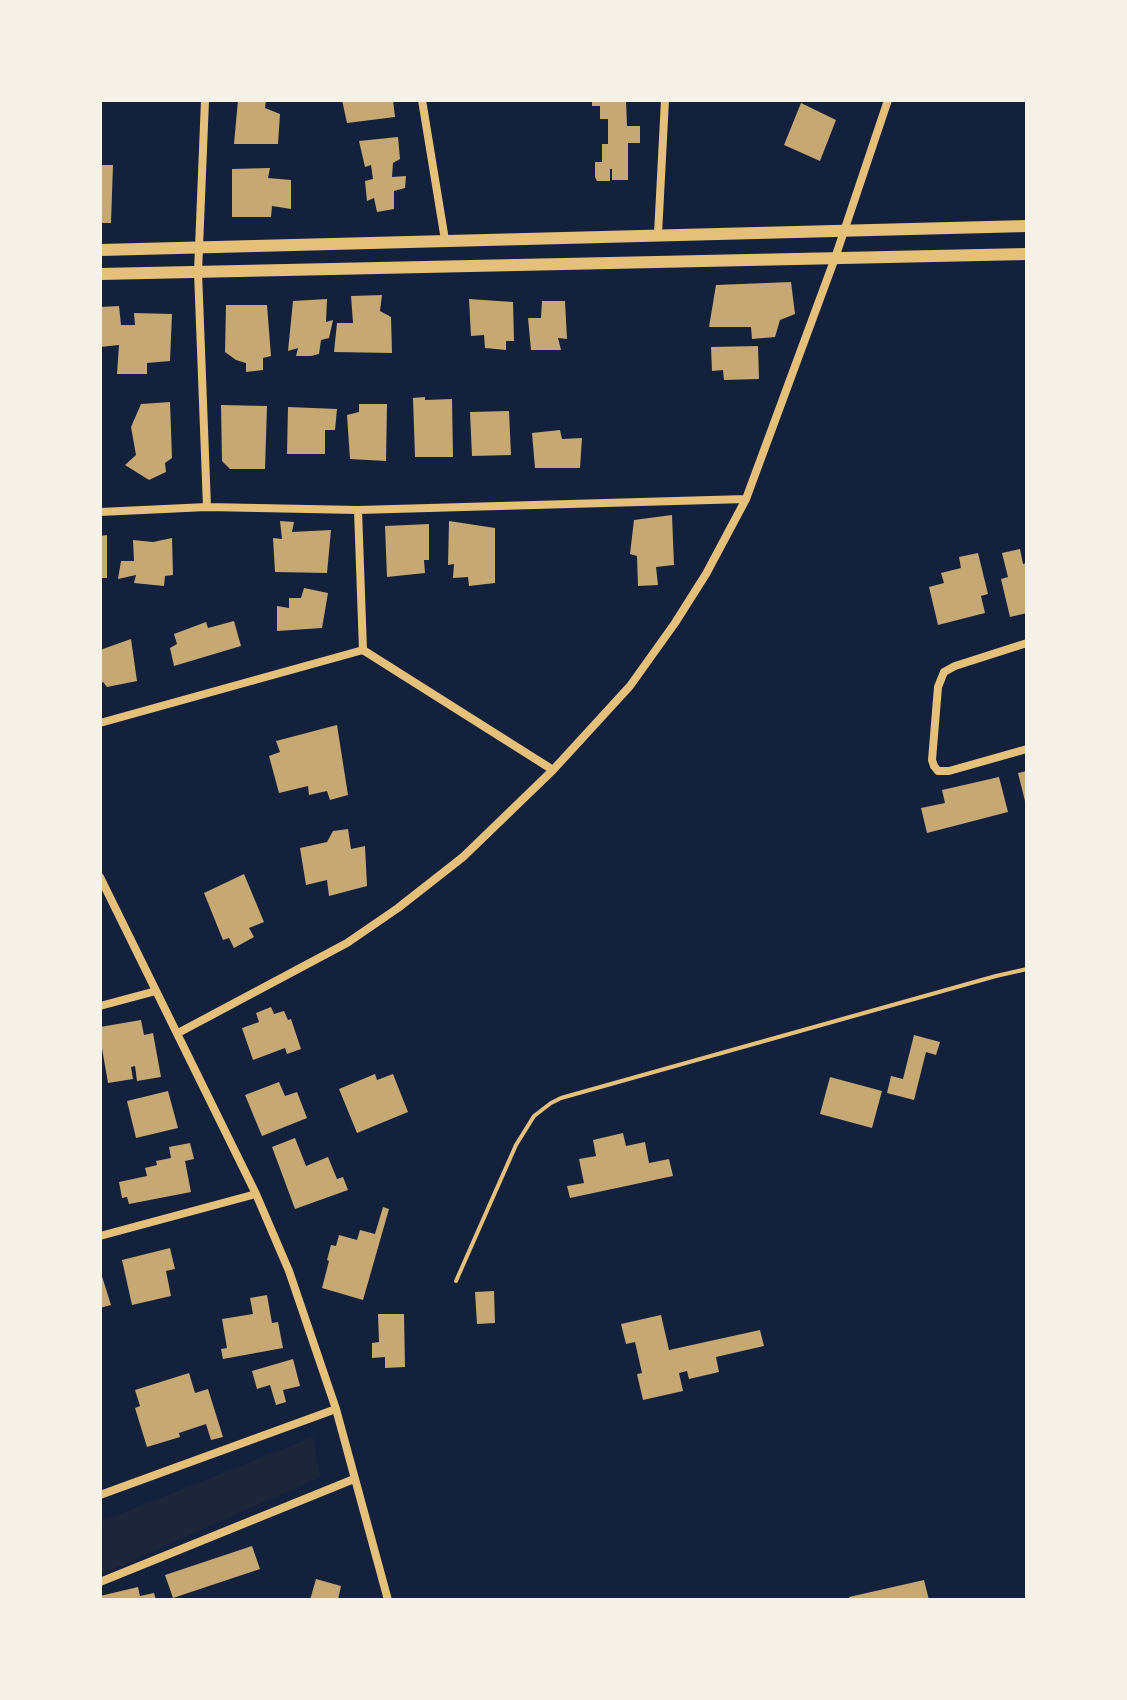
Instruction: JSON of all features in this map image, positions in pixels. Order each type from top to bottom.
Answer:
[{"type":"main road","points":[[100,250],[1027,226]]},
{"type":"main road","points":[[100,274],[1027,254]]},
{"type":"street","points":[[205,100],[198,272],[207,507]]},
{"type":"street","points":[[422,100],[445,240]]},
{"type":"street","points":[[658,234],[665,100]]},
{"type":"street","points":[[178,1033],[347,943],[398,908],[463,857],[553,770],[630,686],[706,574],[746,499],[845,231],[888,100]]},
{"type":"street","points":[[100,512],[207,507],[358,510],[746,499]]},
{"type":"street","points":[[358,510],[363,650]]},
{"type":"street","points":[[1027,643],[944,672],[938,687],[932,760],[938,771],[949,771],[1027,749]]},
{"type":"street","points":[[100,723],[363,650],[553,770]]},
{"type":"street","points":[[100,877],[256,1194],[289,1271],[336,1409],[388,1600]]},
{"type":"street","points":[[100,1006],[156,991]]},
{"type":"street","points":[[100,1236],[256,1194]]},
{"type":"street","points":[[100,1495],[336,1409]]},
{"type":"street","points":[[100,1582],[354,1479]]},
{"type":"lane","points":[[456,1281],[516,1145],[534,1116],[551,1103],[1027,969]]},
{"type":"shaded area","points":[[313,1437],[320,1477],[100,1575],[100,1522]]},
{"type":"building","points":[[238,100],[266,100],[265,108],[280,114],[278,144],[234,144]]},
{"type":"building","points":[[342,100],[393,100],[395,117],[347,123]]},
{"type":"building","points":[[592,100],[626,100],[627,126],[640,126],[640,143],[628,143],[628,180],[612,180],[612,169],[610,181],[597,181],[595,177],[595,162],[602,162],[602,144],[608,144],[608,119],[600,119],[600,106],[592,106]]},
{"type":"building","points":[[801,103],[836,120],[820,161],[784,145]]},
{"type":"building","points":[[398,137],[400,159],[393,163],[392,177],[406,176],[405,188],[394,191],[394,209],[377,212],[374,198],[367,201],[365,181],[373,179],[371,165],[365,167],[359,141]]},
{"type":"building","points":[[100,165],[113,165],[111,223],[100,223]]},
{"type":"building","points":[[270,168],[268,178],[291,180],[291,209],[272,206],[271,217],[232,217],[232,169]]},
{"type":"building","points":[[791,282],[795,314],[780,320],[775,337],[752,339],[751,327],[709,327],[716,285]]},
{"type":"building","points":[[382,295],[380,311],[391,317],[392,353],[334,352],[337,323],[353,323],[351,296]]},
{"type":"building","points":[[327,299],[326,322],[333,320],[329,338],[321,340],[319,354],[296,356],[298,348],[288,351],[293,301]]},
{"type":"building","points":[[469,299],[513,302],[514,341],[506,341],[506,350],[485,348],[484,335],[471,336]]},
{"type":"building","points":[[542,301],[565,301],[567,339],[558,338],[561,350],[531,350],[528,318],[541,318]]},
{"type":"building","points":[[226,305],[267,305],[271,356],[263,358],[263,370],[246,372],[246,363],[225,352]]},
{"type":"building","points":[[119,306],[121,325],[135,325],[134,313],[172,314],[170,361],[147,363],[147,374],[117,374],[119,345],[100,347],[100,307]]},
{"type":"building","points":[[758,346],[759,379],[724,380],[723,370],[712,371],[711,347]]},
{"type":"building","points":[[425,397],[425,400],[452,399],[453,457],[415,457],[413,398]]},
{"type":"building","points":[[170,402],[172,458],[165,463],[166,472],[149,480],[125,465],[136,455],[131,427],[141,404]]},
{"type":"building","points":[[359,404],[387,404],[386,461],[350,459],[347,415],[359,412]]},
{"type":"building","points":[[221,405],[267,406],[265,469],[230,469],[222,461]]},
{"type":"building","points":[[288,407],[337,409],[335,430],[325,430],[325,454],[287,454]]},
{"type":"building","points":[[509,411],[511,455],[472,456],[470,412]]},
{"type":"building","points":[[560,430],[562,439],[582,438],[580,468],[535,468],[532,433]]},
{"type":"building","points":[[672,515],[674,565],[656,567],[658,585],[638,586],[637,556],[630,554],[634,520]]},
{"type":"building","points":[[280,521],[294,522],[292,532],[331,530],[327,573],[275,572],[273,538],[282,539]]},
{"type":"building","points":[[449,521],[495,528],[495,583],[469,586],[468,577],[453,578],[454,564],[448,565]]},
{"type":"building","points":[[429,524],[429,560],[424,560],[425,573],[387,577],[385,526]]},
{"type":"building","points":[[107,535],[107,578],[100,578],[100,536]]},
{"type":"building","points":[[172,538],[173,575],[165,576],[164,586],[134,583],[136,575],[118,579],[121,561],[134,561],[133,540],[153,542]]},
{"type":"building","points":[[1020,549],[1023,564],[1027,563],[1027,613],[1010,617],[1001,579],[1008,577],[1002,553]]},
{"type":"building","points":[[978,553],[988,594],[981,596],[985,613],[938,625],[929,587],[944,583],[941,573],[961,568],[959,557]]},
{"type":"building","points":[[304,588],[328,593],[322,628],[277,631],[277,606],[289,608],[289,598],[301,598]]},
{"type":"building","points":[[234,621],[241,646],[174,666],[170,648],[177,644],[174,634],[206,622],[208,628]]},
{"type":"building","points":[[131,639],[137,681],[107,687],[100,683],[100,650]]},
{"type":"building","points":[[337,725],[348,795],[330,800],[327,791],[309,795],[308,786],[279,793],[269,756],[280,752],[276,741]]},
{"type":"building","points":[[1027,771],[1027,805],[1026,805],[1018,773]]},
{"type":"building","points":[[999,777],[1008,812],[927,833],[921,808],[945,803],[942,790]]},
{"type":"building","points":[[348,829],[351,849],[365,846],[367,886],[329,896],[327,880],[306,885],[300,848],[327,842],[333,831]]},
{"type":"building","points":[[244,874],[264,922],[249,928],[254,937],[234,948],[229,938],[223,940],[204,893]]},
{"type":"building","points":[[271,1007],[274,1014],[284,1011],[288,1020],[291,1019],[301,1049],[287,1054],[285,1048],[253,1060],[242,1028],[259,1022],[256,1013]]},
{"type":"building","points":[[141,1020],[144,1035],[153,1033],[161,1077],[137,1081],[135,1066],[131,1067],[133,1079],[108,1083],[100,1027]]},
{"type":"building","points":[[914,1035],[940,1042],[936,1055],[926,1052],[914,1100],[887,1093],[891,1076],[903,1079]]},
{"type":"building","points":[[375,1074],[377,1080],[393,1074],[408,1112],[357,1133],[339,1089]]},
{"type":"building","points":[[830,1077],[882,1091],[872,1128],[820,1114]]},
{"type":"building","points":[[279,1082],[285,1096],[297,1092],[307,1118],[262,1136],[245,1095]]},
{"type":"building","points":[[168,1091],[178,1128],[136,1138],[127,1101]]},
{"type":"building","points":[[623,1133],[626,1146],[645,1142],[649,1163],[669,1159],[673,1176],[570,1198],[567,1186],[584,1183],[579,1159],[596,1156],[593,1140]]},
{"type":"building","points":[[295,1138],[306,1166],[328,1157],[337,1179],[343,1177],[348,1190],[295,1209],[272,1147]]},
{"type":"building","points":[[190,1143],[194,1159],[185,1161],[191,1192],[129,1204],[127,1197],[122,1198],[119,1182],[147,1176],[145,1168],[157,1165],[156,1161],[171,1158],[169,1147]]},
{"type":"building","points":[[383,1207],[389,1209],[363,1300],[322,1288],[331,1245],[336,1246],[339,1235],[357,1240],[360,1230],[375,1234]]},
{"type":"building","points":[[170,1248],[175,1269],[166,1271],[171,1296],[132,1305],[122,1260]]},
{"type":"building","points":[[100,1270],[111,1305],[100,1308]]},
{"type":"building","points":[[494,1291],[495,1323],[477,1324],[475,1292]]},
{"type":"building","points":[[267,1295],[272,1323],[278,1322],[283,1348],[223,1359],[221,1349],[227,1348],[222,1319],[253,1314],[250,1298]]},
{"type":"building","points":[[378,1314],[404,1314],[405,1367],[385,1368],[385,1357],[372,1358],[372,1343],[379,1342]]},
{"type":"building","points":[[661,1315],[669,1350],[760,1330],[764,1346],[716,1357],[719,1372],[689,1379],[687,1371],[679,1373],[683,1391],[643,1400],[637,1374],[642,1373],[635,1342],[626,1344],[621,1324]]},
{"type":"building","points":[[293,1359],[300,1386],[283,1390],[286,1402],[276,1405],[270,1385],[257,1389],[252,1371]]},
{"type":"building","points":[[189,1373],[195,1393],[208,1389],[223,1437],[211,1440],[206,1424],[179,1433],[180,1437],[147,1447],[135,1408],[140,1406],[135,1390]]},
{"type":"building","points":[[252,1546],[260,1569],[173,1598],[165,1575]]},
{"type":"building","points":[[316,1579],[341,1586],[338,1600],[310,1600]]},
{"type":"building","points":[[924,1580],[929,1600],[850,1600],[849,1597]]},
{"type":"building","points":[[138,1587],[140,1596],[154,1593],[156,1600],[100,1600],[100,1596]]}]
